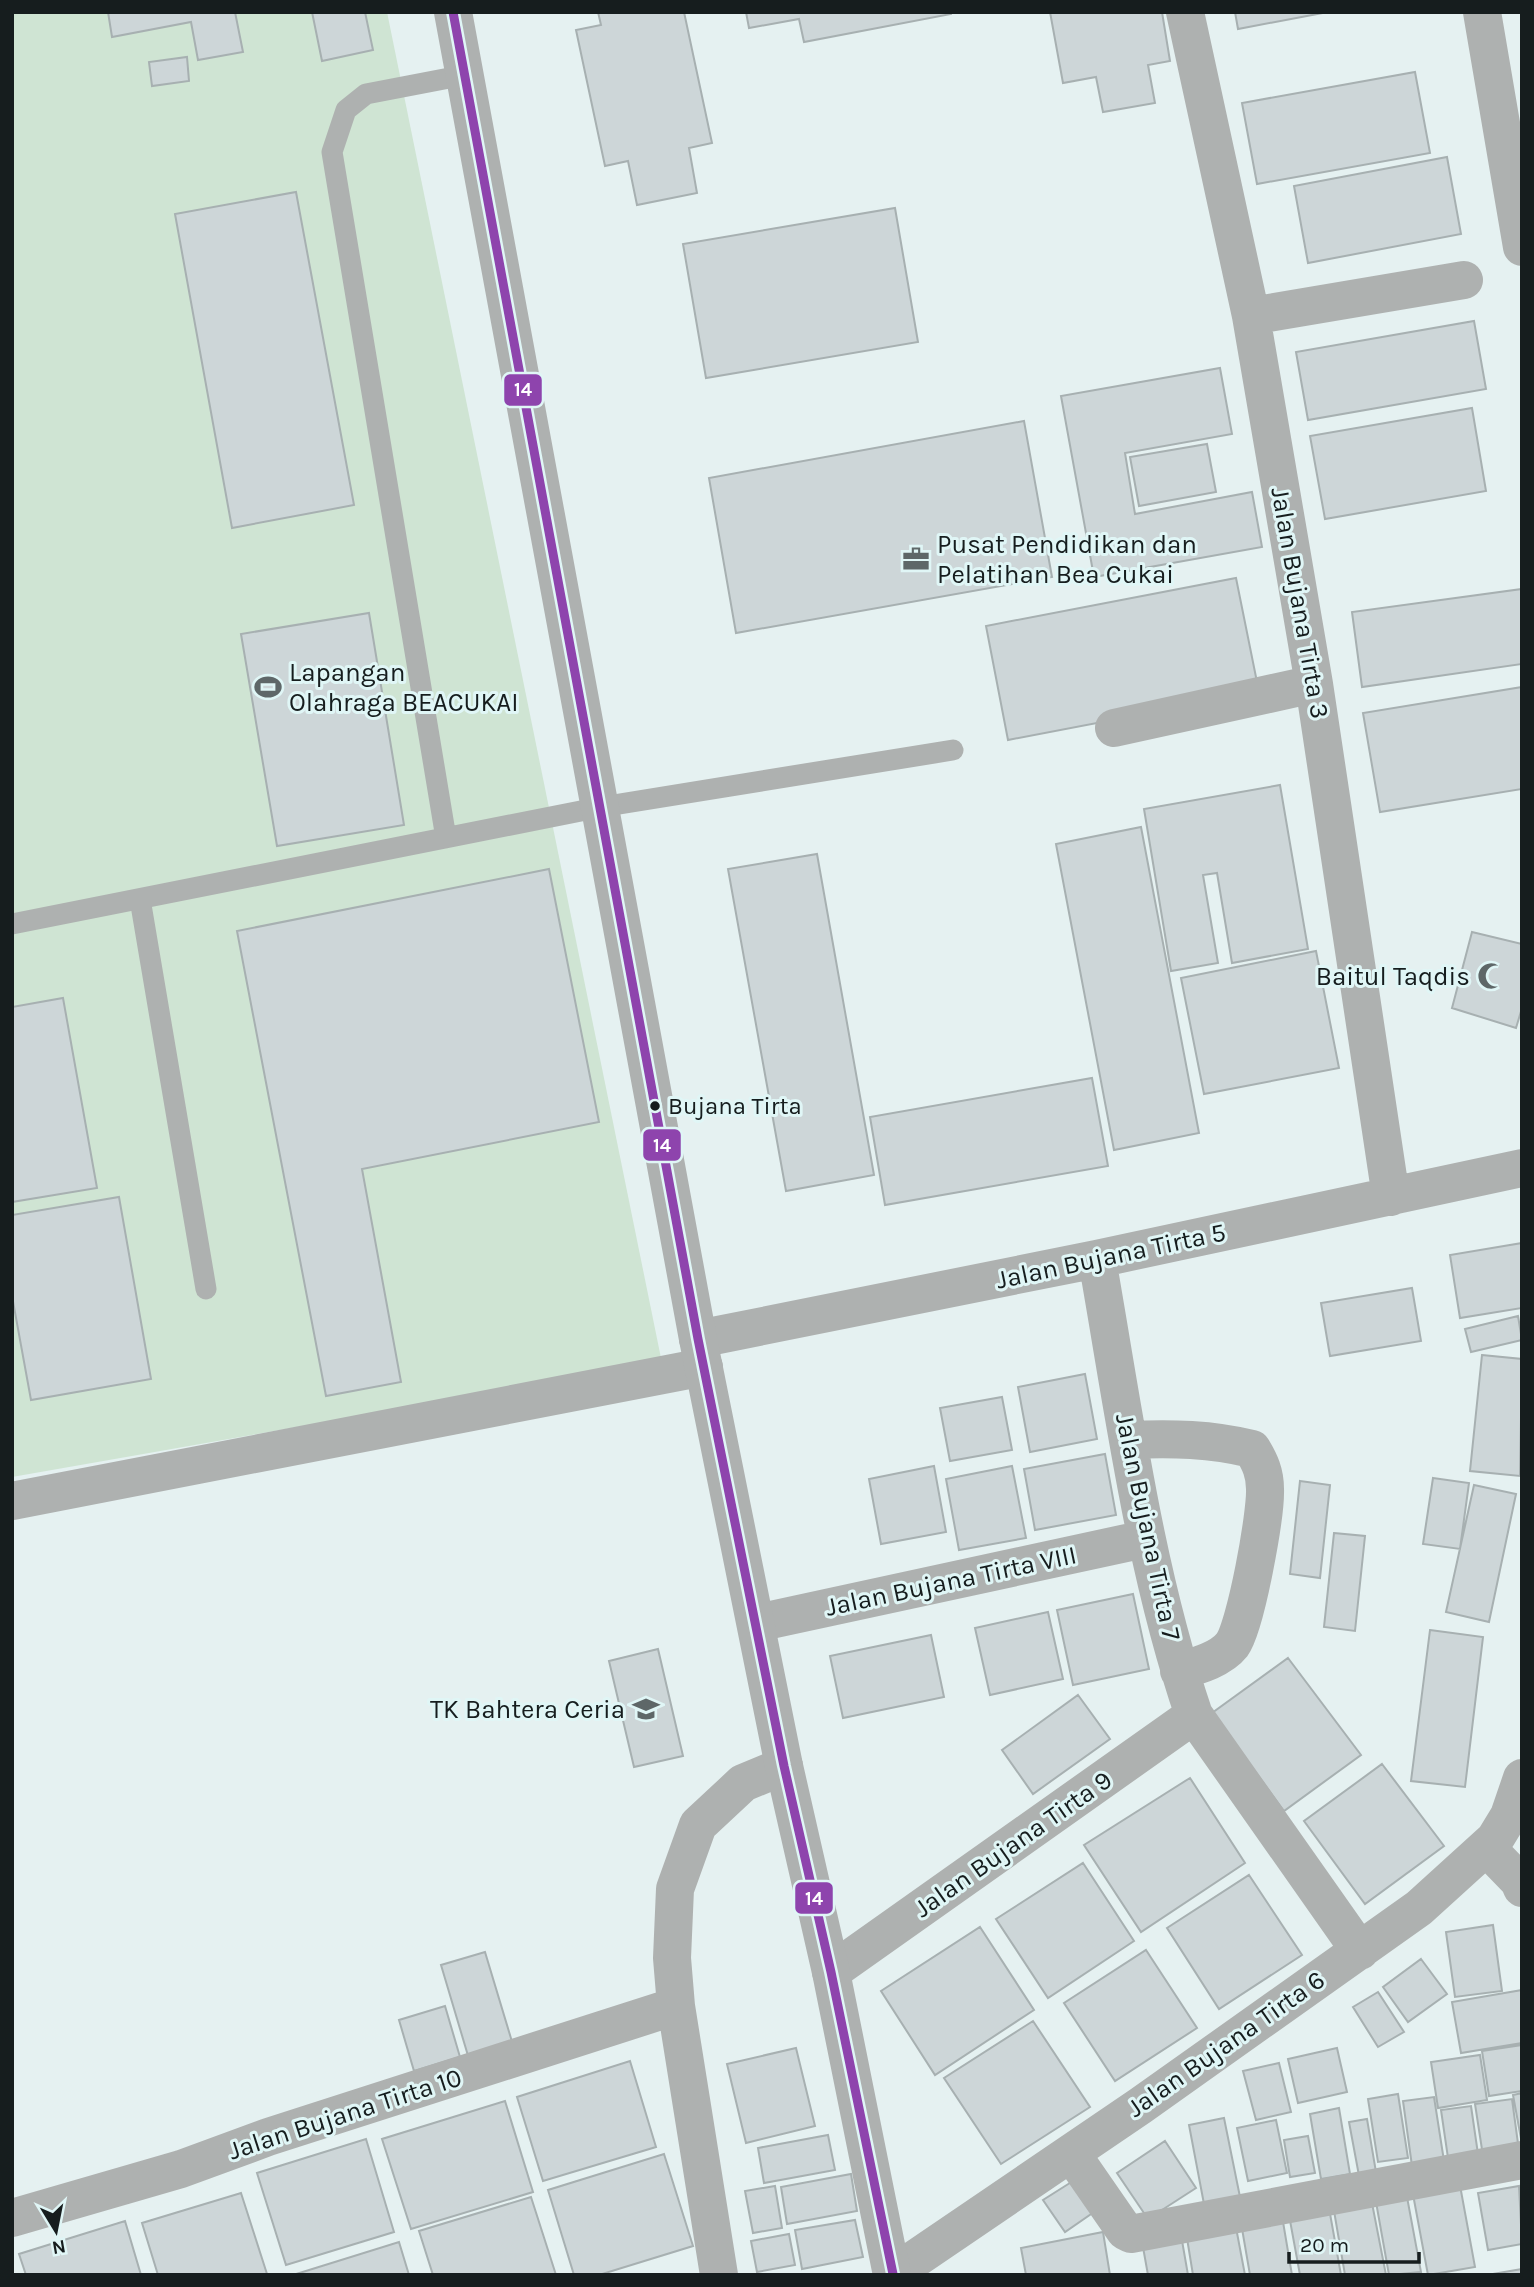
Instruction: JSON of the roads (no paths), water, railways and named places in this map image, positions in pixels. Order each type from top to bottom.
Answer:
[{"type":"street","points":[[453,12],[701,1353],[784,1766],[831,1972],[892,2275]]},
{"type":"street","name":"Jalan Bujana Tirta 3","points":[[1185,12],[1251,316],[1314,684],[1391,1197]]},
{"type":"street","points":[[1482,12],[1522,247]]},
{"type":"street","points":[[1251,316],[1464,280]]},
{"type":"street","points":[[1114,728],[1314,684]]},
{"type":"street","name":"Jalan Bujana Tirta 5","points":[[12,1501],[701,1353],[1097,1259],[1522,1168]]},
{"type":"street","name":"Jalan Bujana Tirta 7","points":[[1097,1259],[1145,1539],[1179,1671],[1194,1715],[1360,1951]]},
{"type":"street","points":[[1129,1440],[1190,1438],[1235,1444],[1252,1448],[1263,1467],[1266,1491],[1255,1564],[1241,1624],[1231,1646],[1204,1664],[1179,1671]]},
{"type":"street","name":"Jalan Bujana Tirta VIII","points":[[757,1623],[1145,1539]]},
{"type":"street","name":"Jalan Bujana Tirta 9","points":[[831,1972],[1194,1715]]},
{"type":"street","points":[[719,2275],[676,2006],[671,1958],[675,1889],[698,1825],[743,1783],[784,1766]]},
{"type":"street","name":"Jalan Bujana Tirta 6","points":[[892,2275],[1071,2153],[1419,1908],[1487,1848],[1515,1816],[1522,1777]]},
{"type":"street","points":[[1487,1848],[1519,1881],[1522,1888]]},
{"type":"street","name":"Jalan Bujana Tirta 10","points":[[12,2218],[181,2169],[282,2133],[676,2006]]},
{"type":"street","points":[[1071,2153],[1125,2231],[1131,2234],[1522,2160]]},
{"type":"lane","points":[[446,838],[332,152],[346,110],[366,94],[465,75]]},
{"type":"lane","points":[[12,924],[601,807],[953,750]]},
{"type":"lane","points":[[140,899],[206,1289]]},
{"type":"place","name":"Pusat Pendidikan dan Pelatihan Bea Cukai","points":[[916,559]]},
{"type":"place","name":"Lapangan Olahraga BEACUKAI","points":[[268,687]]},
{"type":"place","name":"Baitul Taqdis","points":[[1491,976]]},
{"type":"place","name":"Bujana Tirta","points":[[655,1106]]},
{"type":"place","name":"TK Bahtera Ceria","points":[[646,1709]]}]
